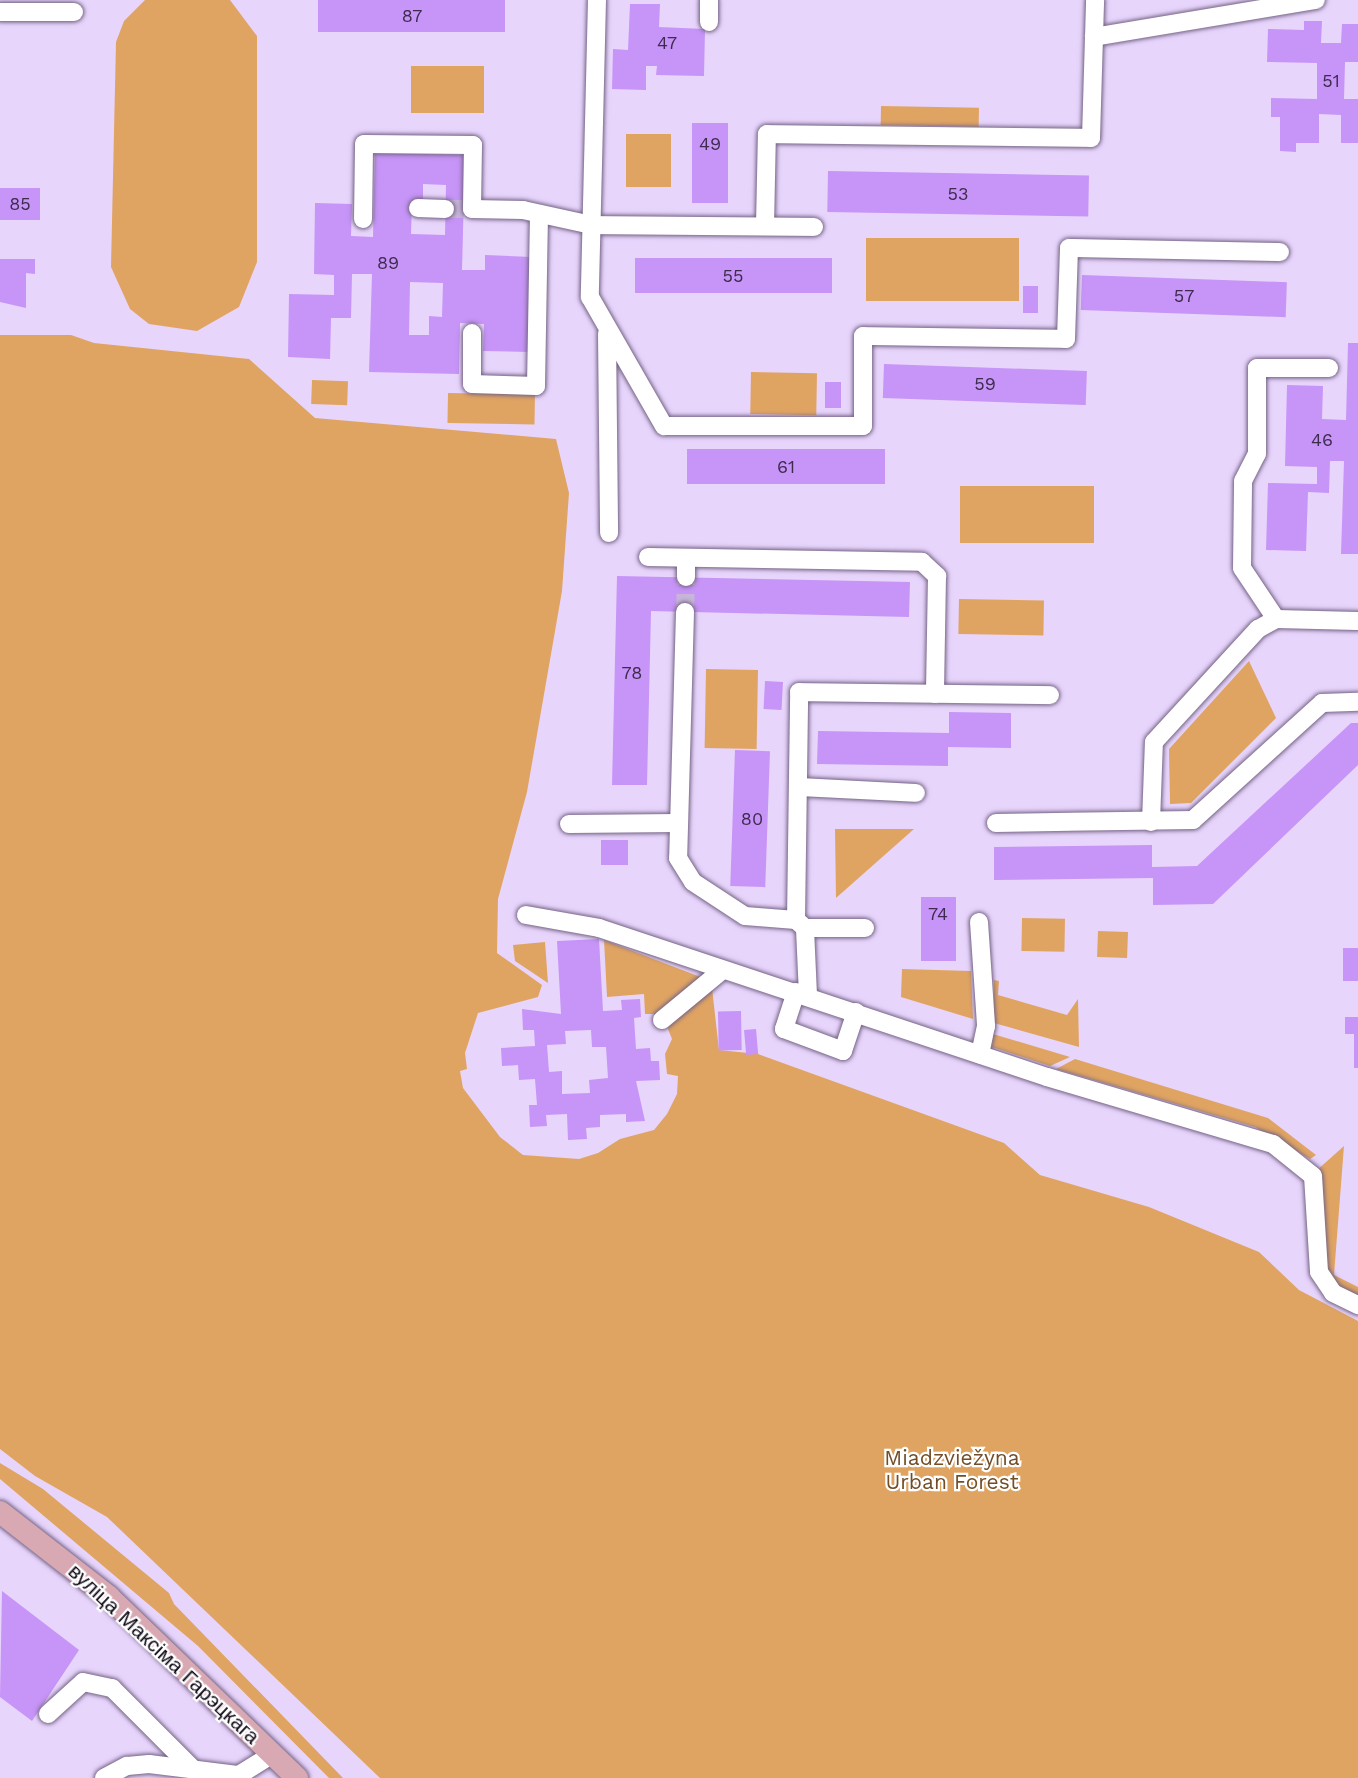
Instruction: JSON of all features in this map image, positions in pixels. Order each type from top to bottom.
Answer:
[{"type":"main road","name":"вуліца Максіма Гарэцкага","points":[[0,1512],[109,1597],[297,1778]]},
{"type":"street","points":[[597,0],[590,297],[607,332],[664,426],[863,426],[863,336],[1066,339],[1068,248],[1280,252]]},
{"type":"street","points":[[709,0],[709,22]]},
{"type":"street","points":[[765,226],[767,134],[1090,138],[1095,0]]},
{"type":"street","points":[[1094,37],[1316,0]]},
{"type":"street","points":[[0,12],[74,12]]},
{"type":"street","points":[[363,219],[364,144],[472,146],[460,209]]},
{"type":"street","points":[[418,208],[539,214],[591,225],[814,226]]},
{"type":"street","points":[[472,333],[472,384],[536,386],[539,214]]},
{"type":"street","points":[[607,332],[609,533]]},
{"type":"street","points":[[1276,619],[1242,568],[1243,481],[1257,453],[1257,368],[1329,368]]},
{"type":"street","points":[[648,557],[922,562],[937,576],[935,694]]},
{"type":"street","points":[[686,558],[686,577]]},
{"type":"street","points":[[685,612],[678,858],[693,882],[745,916],[801,924],[865,928]]},
{"type":"street","points":[[1151,822],[1154,742],[1258,629],[1276,619],[1358,621]]},
{"type":"street","points":[[856,1012],[843,1051],[784,1029],[802,994],[799,692],[1050,695]]},
{"type":"street","points":[[996,823],[1193,820],[1322,703],[1358,702]]},
{"type":"street","points":[[799,787],[916,794]]},
{"type":"street","points":[[569,824],[678,823]]},
{"type":"street","points":[[526,915],[600,928],[720,972],[802,994],[980,1054],[1256,1136],[1290,1153],[1312,1176],[1318,1272],[1333,1293],[1358,1305]]},
{"type":"street","points":[[979,922],[986,1026],[980,1054]]},
{"type":"street","points":[[662,1020],[720,972]]},
{"type":"street","points":[[48,1714],[83,1682],[112,1688],[193,1769]]},
{"type":"street","points":[[104,1778],[128,1766],[193,1769],[239,1775],[273,1754]]},
{"type":"green space","points":[[145,0],[230,0],[257,36],[257,262],[239,307],[197,331],[149,324],[130,309],[111,267],[116,42],[124,21]]},
{"type":"green space","points":[[411,66],[484,66],[484,113],[411,113]]},
{"type":"green space","points":[[881,106],[979,108],[979,127],[881,125]]},
{"type":"green space","points":[[626,134],[671,134],[671,187],[626,187]]},
{"type":"green space","points":[[866,238],[1019,238],[1019,301],[866,301]]},
{"type":"green space","name":"Miadzviežyna Urban Forest","points":[[0,335],[71,335],[94,343],[249,359],[315,418],[556,439],[569,493],[562,591],[527,792],[498,899],[497,953],[542,985],[538,997],[478,1013],[465,1053],[467,1069],[460,1071],[463,1088],[500,1137],[523,1155],[579,1159],[598,1153],[620,1139],[654,1130],[667,1114],[677,1094],[678,1076],[667,1074],[665,1054],[672,1039],[666,1024],[712,988],[719,1050],[758,1054],[1004,1143],[1040,1175],[1149,1207],[1259,1252],[1299,1290],[1358,1321],[1358,1778],[380,1778],[107,1517],[35,1476],[0,1449]]},
{"type":"green space","points":[[751,372],[817,373],[816,415],[750,414]]},
{"type":"green space","points":[[312,380],[348,381],[347,405],[311,404]]},
{"type":"green space","points":[[448,393],[535,395],[534,425],[447,423]]},
{"type":"green space","points":[[960,486],[1094,486],[1094,543],[960,543]]},
{"type":"green space","points":[[959,599],[1044,600],[1043,635],[958,634]]},
{"type":"green space","points":[[1249,661],[1276,718],[1191,803],[1170,804],[1169,749]]},
{"type":"green space","points":[[706,669],[758,670],[757,749],[705,748]]},
{"type":"green space","points":[[835,829],[914,829],[836,898]]},
{"type":"green space","points":[[1022,918],[1065,919],[1064,952],[1021,951]]},
{"type":"green space","points":[[1098,931],[1128,932],[1127,958],[1097,957]]},
{"type":"green space","points":[[604,940],[703,978],[661,1014],[645,1014],[644,994],[607,997]]},
{"type":"green space","points":[[545,942],[548,983],[515,961],[513,945]]},
{"type":"green space","points":[[902,969],[971,971],[973,1019],[901,997]]},
{"type":"green space","points":[[994,980],[999,981],[998,995],[1067,1015],[1078,999],[1079,1047],[994,1023]]},
{"type":"green space","points":[[993,1034],[1070,1057],[1050,1066],[992,1047]]},
{"type":"green space","points":[[1075,1059],[1268,1118],[1316,1155],[1310,1159],[1255,1127],[1056,1069]]},
{"type":"green space","points":[[1344,1146],[1334,1275],[1358,1287],[1358,1296],[1332,1284],[1324,1269],[1316,1171]]},
{"type":"green space","points":[[0,1463],[43,1489],[169,1593],[174,1604],[343,1778],[329,1778],[198,1646],[0,1479]]},
{"type":"building","points":[[318,0],[505,0],[505,32],[318,32]]},
{"type":"building","points":[[630,4],[660,4],[659,27],[705,29],[704,76],[656,75],[657,66],[646,66],[646,90],[612,89],[613,49],[628,50]]},
{"type":"building","points":[[1304,21],[1322,21],[1321,43],[1341,43],[1342,24],[1358,24],[1358,62],[1345,62],[1344,99],[1358,99],[1358,143],[1341,143],[1341,115],[1319,114],[1319,143],[1296,143],[1296,152],[1280,151],[1280,117],[1271,117],[1271,98],[1317,99],[1317,63],[1267,62],[1268,29],[1304,30]]},
{"type":"building","points":[[692,123],[728,123],[728,203],[692,203]]},
{"type":"building","points":[[375,153],[465,155],[462,270],[485,270],[485,255],[531,257],[529,352],[483,351],[484,324],[460,323],[459,374],[369,372],[372,274],[352,274],[351,318],[331,318],[330,359],[288,357],[289,294],[334,295],[334,275],[314,274],[315,203],[352,204],[351,236],[373,237]],"holes":[[[423,184],[446,185],[445,235],[411,234],[412,203],[423,203]],[[410,282],[443,283],[442,317],[429,316],[429,335],[409,335]]]},
{"type":"building","points":[[828,171],[1089,176],[1088,217],[827,212]]},
{"type":"building","points":[[0,188],[40,188],[40,220],[0,220]]},
{"type":"building","points":[[635,258],[832,258],[832,293],[635,293]]},
{"type":"building","points":[[0,259],[35,259],[35,274],[26,273],[26,308],[0,302]]},
{"type":"building","points":[[1082,275],[1287,282],[1286,317],[1081,310]]},
{"type":"building","points":[[1023,286],[1038,286],[1038,313],[1023,313]]},
{"type":"building","points":[[1348,343],[1358,343],[1358,554],[1341,554],[1344,461],[1330,461],[1329,493],[1308,492],[1306,551],[1266,550],[1268,483],[1317,484],[1317,467],[1285,466],[1287,385],[1323,386],[1322,419],[1346,420]]},
{"type":"building","points":[[884,364],[1087,371],[1086,405],[883,398]]},
{"type":"building","points":[[825,382],[841,382],[841,408],[825,408]]},
{"type":"building","points":[[687,449],[885,449],[885,484],[687,484]]},
{"type":"building","points":[[617,576],[910,582],[909,617],[651,611],[647,785],[612,785]]},
{"type":"building","points":[[765,681],[783,682],[782,710],[764,709]]},
{"type":"building","points":[[949,712],[1011,713],[1011,748],[948,747],[948,766],[817,764],[818,731],[949,733]]},
{"type":"building","points":[[1351,723],[1358,723],[1358,765],[1213,904],[1153,905],[1153,878],[994,880],[994,847],[1152,845],[1152,867],[1197,866]]},
{"type":"building","points":[[735,750],[770,751],[765,887],[730,886]]},
{"type":"building","points":[[601,840],[628,840],[628,865],[601,865]]},
{"type":"building","points":[[921,897],[956,897],[956,961],[921,961]]},
{"type":"building","points":[[599,939],[603,1011],[622,1010],[621,1000],[640,999],[641,1017],[634,1018],[636,1049],[650,1048],[651,1061],[659,1061],[660,1080],[636,1081],[645,1121],[626,1122],[626,1114],[600,1115],[600,1127],[586,1128],[587,1139],[568,1140],[567,1114],[546,1115],[547,1126],[530,1127],[529,1105],[537,1105],[535,1079],[519,1080],[518,1065],[502,1066],[501,1048],[535,1046],[534,1030],[523,1030],[522,1009],[561,1014],[557,941]],"holes":[[[591,1030],[592,1047],[606,1047],[608,1078],[589,1080],[590,1093],[562,1094],[562,1071],[549,1072],[547,1045],[566,1044],[565,1031]]]},
{"type":"building","points":[[1343,948],[1358,948],[1358,981],[1343,981]]},
{"type":"building","points":[[718,1011],[741,1011],[742,1050],[719,1050]]},
{"type":"building","points":[[1345,1017],[1358,1017],[1358,1068],[1354,1068],[1354,1034],[1345,1034]]},
{"type":"building","points":[[756,1029],[758,1054],[746,1055],[744,1030]]},
{"type":"building","points":[[2,1591],[79,1650],[32,1721],[0,1697]]},
{"type":"tunnel","points":[[445,209],[463,209]]},
{"type":"tunnel","points":[[685,612],[686,577]]}]
